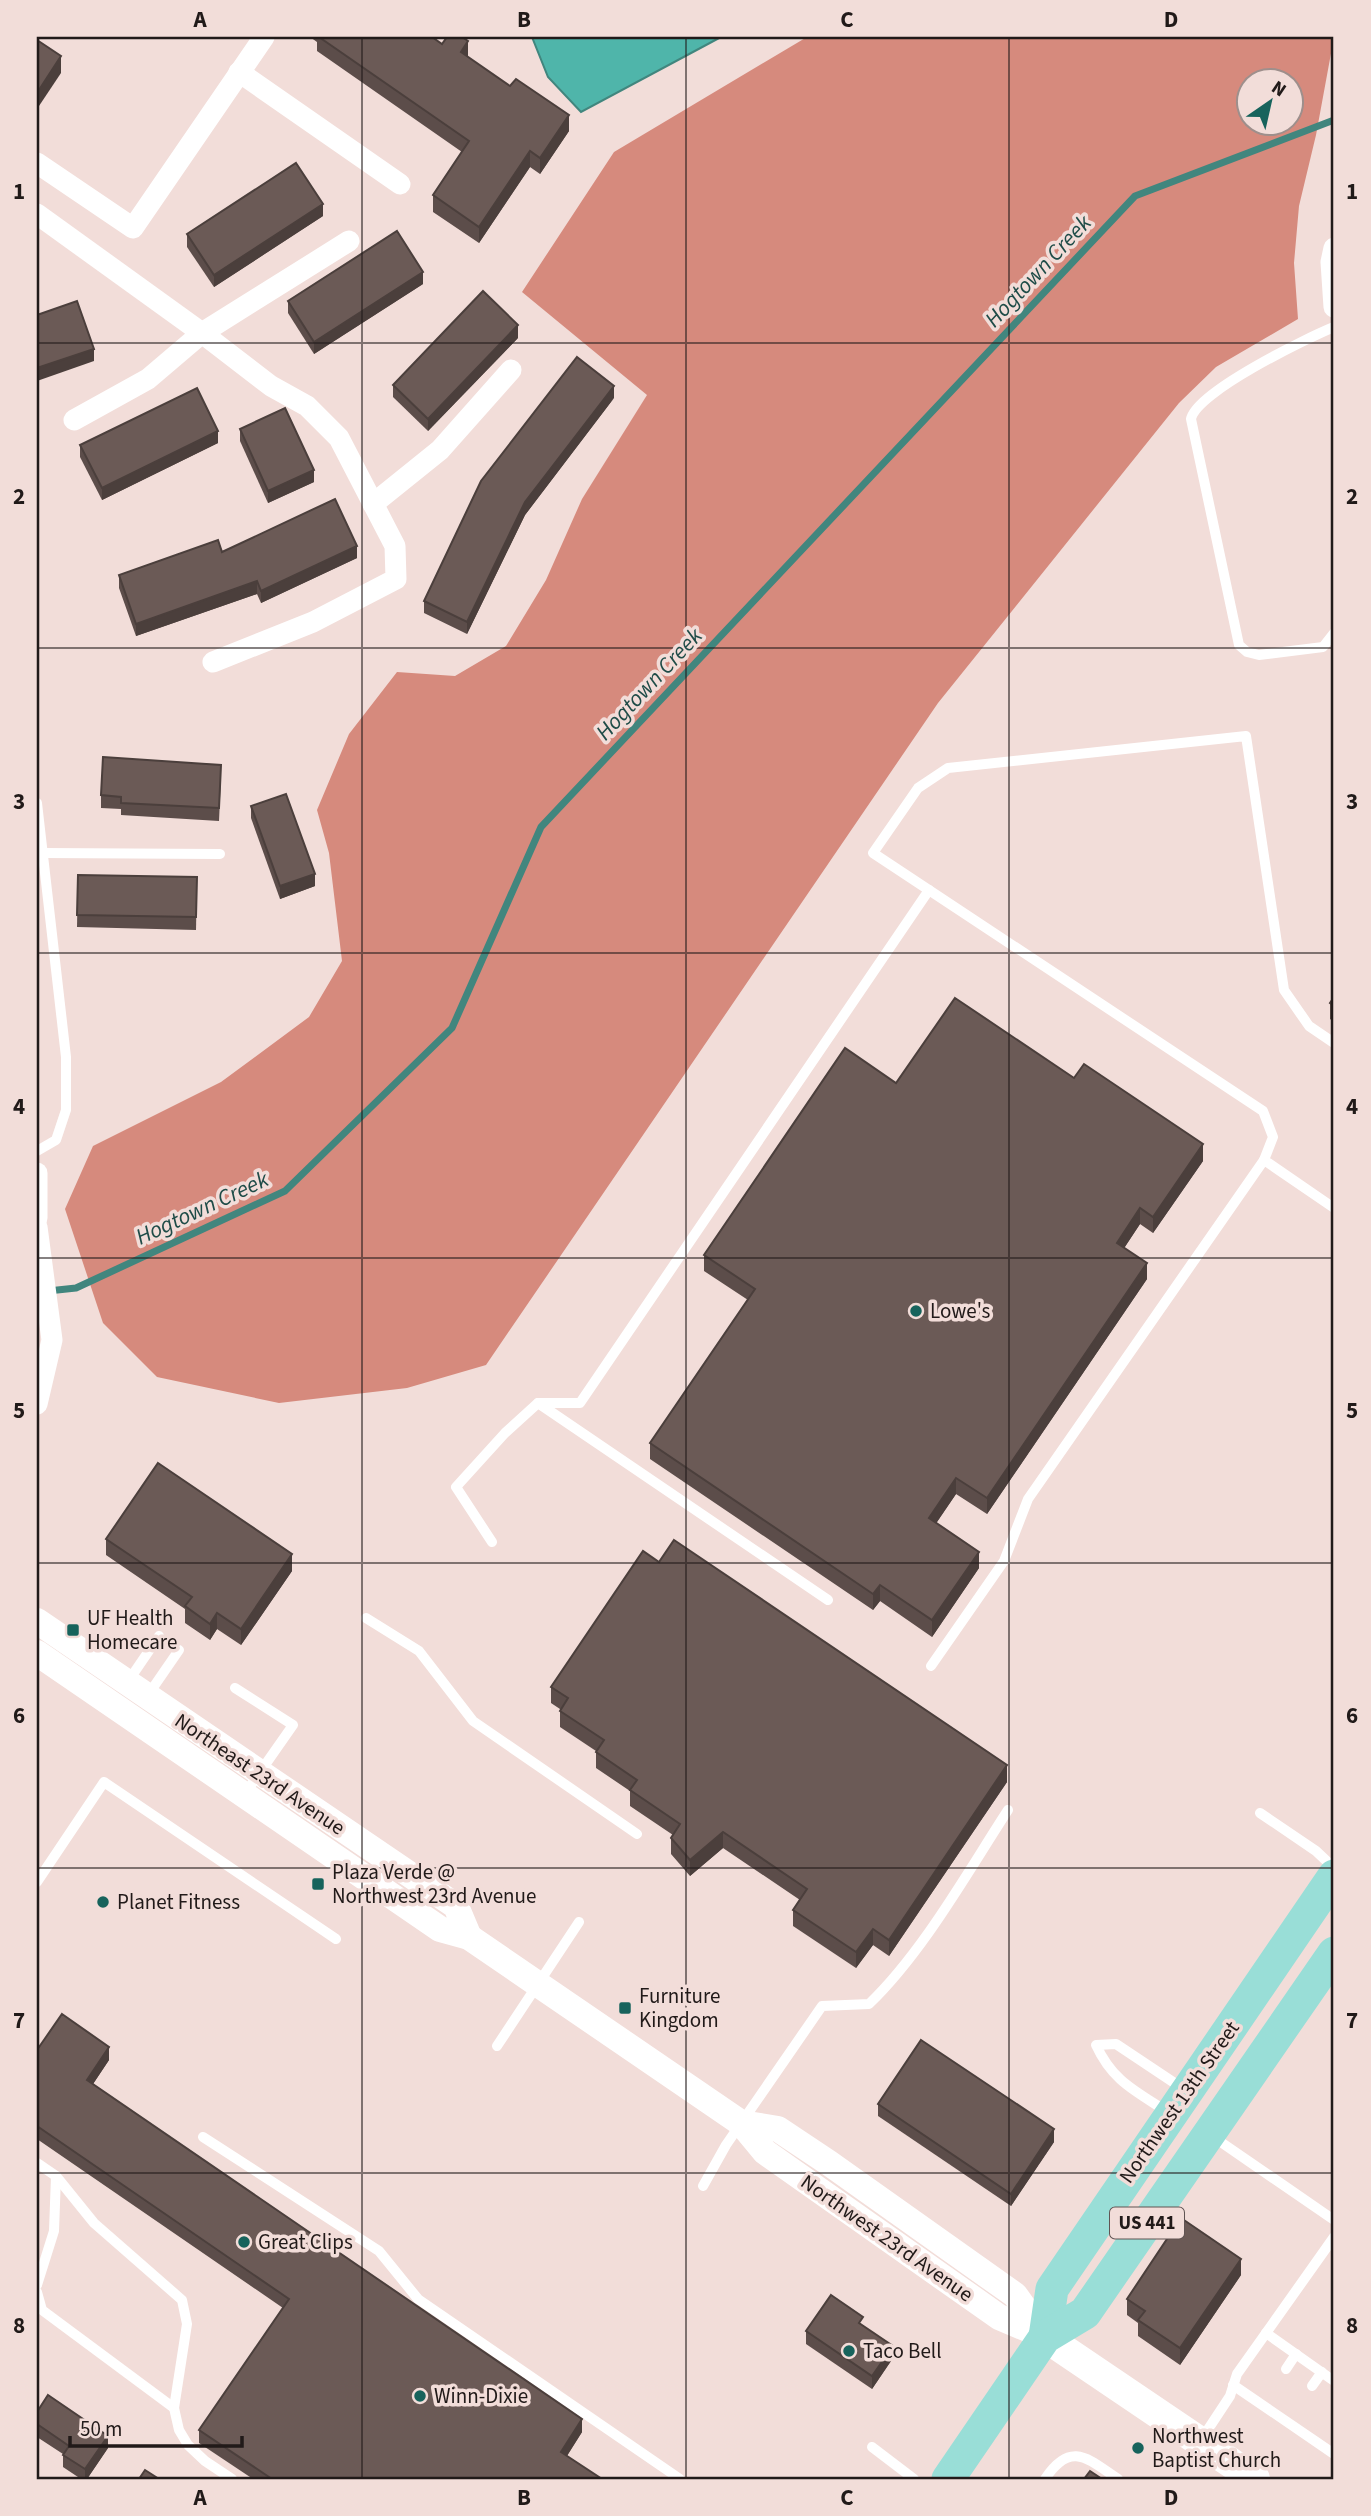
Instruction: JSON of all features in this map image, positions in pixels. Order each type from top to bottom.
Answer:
[{"type":"main road","name":"Northwest 13th Street","points":[[1045,2337],[1052,2289],[1334,1876]]},
{"type":"main road","name":"Northwest 13th Street","points":[[948,2479],[1045,2337],[1085,2313],[1332,1949]]},
{"type":"main road","name":"Northwest 23rd Avenue","points":[[1045,2337],[1255,2479]]},
{"type":"street","points":[[37,163],[133,228],[264,37]]},
{"type":"street","points":[[239,72],[400,184]]},
{"type":"street","points":[[37,214],[271,386],[307,406],[339,438],[395,546],[396,579],[313,622],[213,662]]},
{"type":"street","points":[[74,419],[148,379],[202,333],[349,241]]},
{"type":"street","points":[[1334,248],[1331,262],[1334,307]]},
{"type":"street","points":[[373,504],[440,450],[511,370]]},
{"type":"street","points":[[37,1173],[37,1218]]},
{"type":"street","points":[[37,1227],[52,1340],[37,1404]]},
{"type":"street","name":"Northeast 23rd Avenue","points":[[37,1620],[456,1906],[469,1937]]},
{"type":"street","name":"Northeast 23rd Avenue","points":[[37,1653],[440,1929],[469,1937],[741,2123],[778,2129],[829,2163]]},
{"type":"street","name":"Northwest 23rd Avenue","points":[[741,2123],[765,2152],[999,2317],[1045,2337]]},
{"type":"street","name":"Northwest 23rd Avenue","points":[[829,2163],[1015,2295],[1045,2337]]},
{"type":"lane","points":[[1334,327],[1307,338],[1238,377],[1198,407],[1192,413],[1191,419],[1239,645],[1247,652],[1259,655],[1323,647],[1334,633]]},
{"type":"lane","points":[[931,1666],[1004,1561],[1028,1499],[1264,1160],[1273,1137],[1263,1111],[873,853],[918,788],[948,768],[1246,736],[1284,990],[1309,1026],[1334,1043]]},
{"type":"lane","points":[[37,803],[66,1057],[66,1110],[57,1140],[37,1151]]},
{"type":"lane","points":[[43,853],[220,854]]},
{"type":"lane","points":[[492,1542],[456,1487],[505,1433],[538,1403],[580,1403],[929,890]]},
{"type":"lane","points":[[1264,1160],[1334,1208]]},
{"type":"lane","points":[[538,1403],[828,1600]]},
{"type":"lane","points":[[366,1618],[419,1651],[473,1721],[636,1834]]},
{"type":"lane","points":[[137,1690],[159,1636]]},
{"type":"lane","points":[[137,1690],[179,1650]]},
{"type":"lane","points":[[235,1688],[293,1725],[244,1795]]},
{"type":"lane","points":[[37,1882],[104,1782],[336,1939]]},
{"type":"lane","points":[[703,2186],[741,2123],[822,2006],[869,2004],[884,1989],[928,1931],[1008,1810]]},
{"type":"lane","points":[[1260,1813],[1334,1868]]},
{"type":"lane","points":[[497,2046],[579,1922]]},
{"type":"lane","points":[[1116,2044],[1179,2103],[1116,2078],[1105,2064],[1096,2045],[1116,2044]]},
{"type":"lane","points":[[1209,2134],[1333,2216]]},
{"type":"lane","points":[[203,2137],[379,2251],[418,2300],[680,2479]]},
{"type":"lane","points":[[37,2163],[56,2176],[94,2223],[182,2300],[187,2324],[174,2408],[179,2430],[188,2445],[205,2461],[232,2479]]},
{"type":"lane","points":[[37,2285],[54,2231],[56,2176]]},
{"type":"lane","points":[[1200,2442],[1230,2396],[1237,2374],[1334,2236]]},
{"type":"lane","points":[[37,2292],[42,2310],[174,2408]]},
{"type":"lane","points":[[1266,2333],[1334,2381]]},
{"type":"lane","points":[[1286,2369],[1296,2354]]},
{"type":"lane","points":[[1312,2386],[1321,2372]]},
{"type":"lane","points":[[1233,2385],[1334,2454]]},
{"type":"lane","points":[[1262,2405],[1269,2394]]},
{"type":"lane","points":[[1287,2422],[1294,2411]]},
{"type":"lane","points":[[1313,2439],[1320,2430]]},
{"type":"lane","points":[[873,2447],[914,2479]]},
{"type":"lane","points":[[1045,2479],[1065,2458],[1080,2455],[1118,2479]]},
{"type":"shaded area","points":[[807,37],[1334,37],[1316,135],[1299,206],[1294,263],[1298,319],[1216,367],[1179,403],[938,703],[486,1365],[407,1388],[279,1403],[157,1377],[103,1323],[65,1209],[93,1146],[221,1082],[309,1017],[342,961],[329,853],[317,810],[349,734],[397,672],[455,676],[506,646],[546,580],[582,499],[647,395],[522,292],[614,152]]},
{"type":"water","points":[[532,37],[721,37],[581,112],[548,77]]},
{"type":"building","points":[[319,37],[432,37],[442,44],[447,37],[462,37],[468,41],[461,52],[510,86],[516,79],[569,115],[540,158],[530,151],[479,227],[433,195],[469,141]]},
{"type":"building","points":[[37,40],[61,56],[37,93]]},
{"type":"building","points":[[296,163],[323,204],[214,275],[187,234]]},
{"type":"building","points":[[397,231],[423,272],[314,342],[288,301]]},
{"type":"building","points":[[483,291],[518,325],[428,419],[393,385]]},
{"type":"building","points":[[77,301],[94,349],[37,368],[37,315]]},
{"type":"building","points":[[577,357],[614,386],[525,502],[467,622],[424,601],[481,481]]},
{"type":"building","points":[[197,388],[218,431],[102,488],[80,445]]},
{"type":"building","points":[[285,408],[314,470],[268,491],[240,429]]},
{"type":"building","points":[[335,499],[357,546],[261,591],[257,581],[136,624],[119,575],[218,540],[222,552]]},
{"type":"building","points":[[103,757],[221,765],[219,808],[121,803],[121,797],[101,795]]},
{"type":"building","points":[[286,794],[315,874],[280,886],[251,806]]},
{"type":"building","points":[[78,875],[197,877],[196,917],[77,915]]},
{"type":"building","points":[[955,998],[1074,1078],[1084,1064],[1203,1144],[1153,1217],[1140,1208],[1117,1243],[1147,1263],[987,1498],[956,1478],[929,1518],[979,1552],[932,1620],[880,1585],[873,1594],[650,1443],[755,1289],[704,1255],[845,1048],[896,1083]]},
{"type":"building","points":[[158,1463],[292,1554],[241,1629],[217,1613],[210,1624],[185,1606],[192,1597],[106,1539]]},
{"type":"building","points":[[674,1540],[1007,1765],[889,1940],[873,1929],[856,1952],[793,1910],[807,1889],[723,1832],[690,1860],[671,1838],[680,1824],[630,1790],[637,1780],[596,1752],[604,1740],[560,1711],[568,1698],[551,1687],[643,1551],[659,1562]]},
{"type":"building","points":[[62,2014],[109,2047],[87,2080],[582,2419],[561,2452],[602,2479],[272,2479],[199,2430],[289,2299],[37,2126],[37,2050]]},
{"type":"building","points":[[921,2040],[1054,2129],[1011,2194],[878,2104]]},
{"type":"building","points":[[1181,2218],[1241,2259],[1180,2348],[1138,2320],[1145,2311],[1127,2299]]},
{"type":"building","name":"Taco Bell","points":[[831,2295],[863,2317],[859,2323],[893,2346],[872,2376],[806,2331]]},
{"type":"building","points":[[48,2395],[108,2436],[85,2469],[63,2455],[69,2446],[37,2424],[37,2412]]},
{"type":"building","points":[[145,2470],[159,2479],[139,2479]]},
{"type":"building","points":[[1090,2471],[1102,2479],[1084,2479]]},
{"type":"waterway","name":"Hogtown Creek","points":[[48,1291],[76,1288],[285,1191],[452,1028],[541,827],[1135,196],[1334,120]]},
{"type":"place","name":"Lowe's","points":[[916,1311]]},
{"type":"place","name":"UF Health Homecare","points":[[73,1630]]},
{"type":"place","name":"Plaza Verde @ Northwest 23rd Avenue","points":[[318,1884]]},
{"type":"place","name":"Planet Fitness","points":[[103,1902]]},
{"type":"place","name":"Furniture Kingdom","points":[[625,2008]]},
{"type":"place","name":"Great Clips","points":[[244,2242]]},
{"type":"place","name":"Taco Bell","points":[[849,2351]]},
{"type":"place","name":"Winn-Dixie","points":[[420,2396]]},
{"type":"place","name":"Northwest Baptist Church","points":[[1138,2448]]}]
